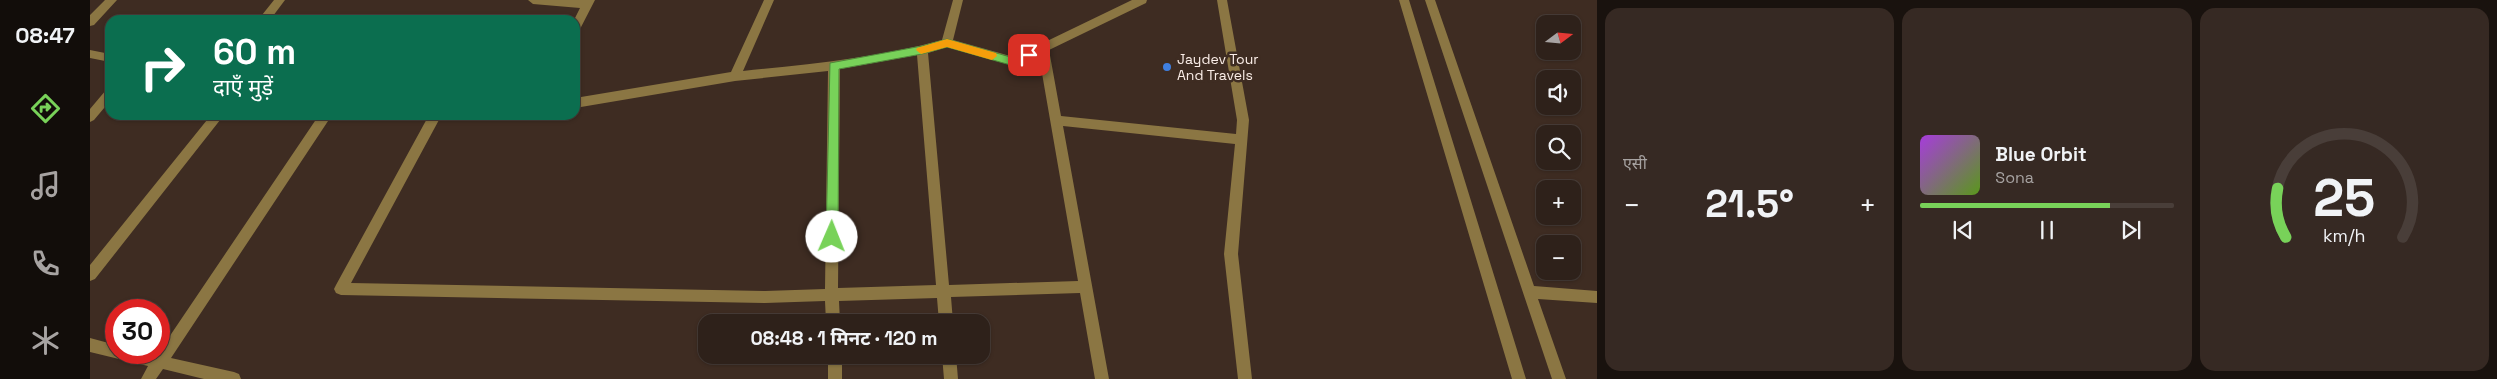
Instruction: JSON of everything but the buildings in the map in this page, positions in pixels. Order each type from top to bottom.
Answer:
[{"type":"street","points":[[90,22],[112,0]]},
{"type":"street","points":[[268,15],[280,0]]},
{"type":"street","points":[[533,0],[588,3],[580,18]]},
{"type":"street","points":[[735,76],[769,0]]},
{"type":"street","points":[[947,43],[958,0]]},
{"type":"street","points":[[580,102],[735,76],[834,66],[922,50],[947,43],[1014,62],[1142,0]]},
{"type":"street","points":[[1222,0],[1242,120],[1231,254],[1245,379]]},
{"type":"street","points":[[1404,0],[1520,379]]},
{"type":"street","points":[[1430,0],[1560,379]]},
{"type":"street","points":[[1043,48],[1102,379]]},
{"type":"street","points":[[922,50],[945,314]]},
{"type":"street","points":[[90,54],[105,57]]},
{"type":"street","points":[[833,314],[834,66]]},
{"type":"street","points":[[90,117],[105,99]]},
{"type":"street","points":[[90,275],[214,120]]},
{"type":"street","points":[[170,347],[323,120]]},
{"type":"street","points":[[432,120],[341,289],[765,297],[1087,287]]},
{"type":"street","points":[[1056,120],[1241,140]]},
{"type":"street","points":[[1530,292],[1597,297]]},
{"type":"street","points":[[90,346],[105,349]]},
{"type":"street","points":[[148,379],[158,364]]},
{"type":"street","points":[[164,364],[234,379]]},
{"type":"street","points":[[834,364],[835,379]]},
{"type":"street","points":[[950,364],[951,379]]},
{"type":"slow traffic","points":[[921,50],[947,43],[992,56]]},
{"type":"place","name":"Jaydev Tour And Travels","points":[[1167,67]]},
{"type":"route","points":[[832,237],[834,66],[922,50],[947,43],[1014,62],[1029,55]]}]
